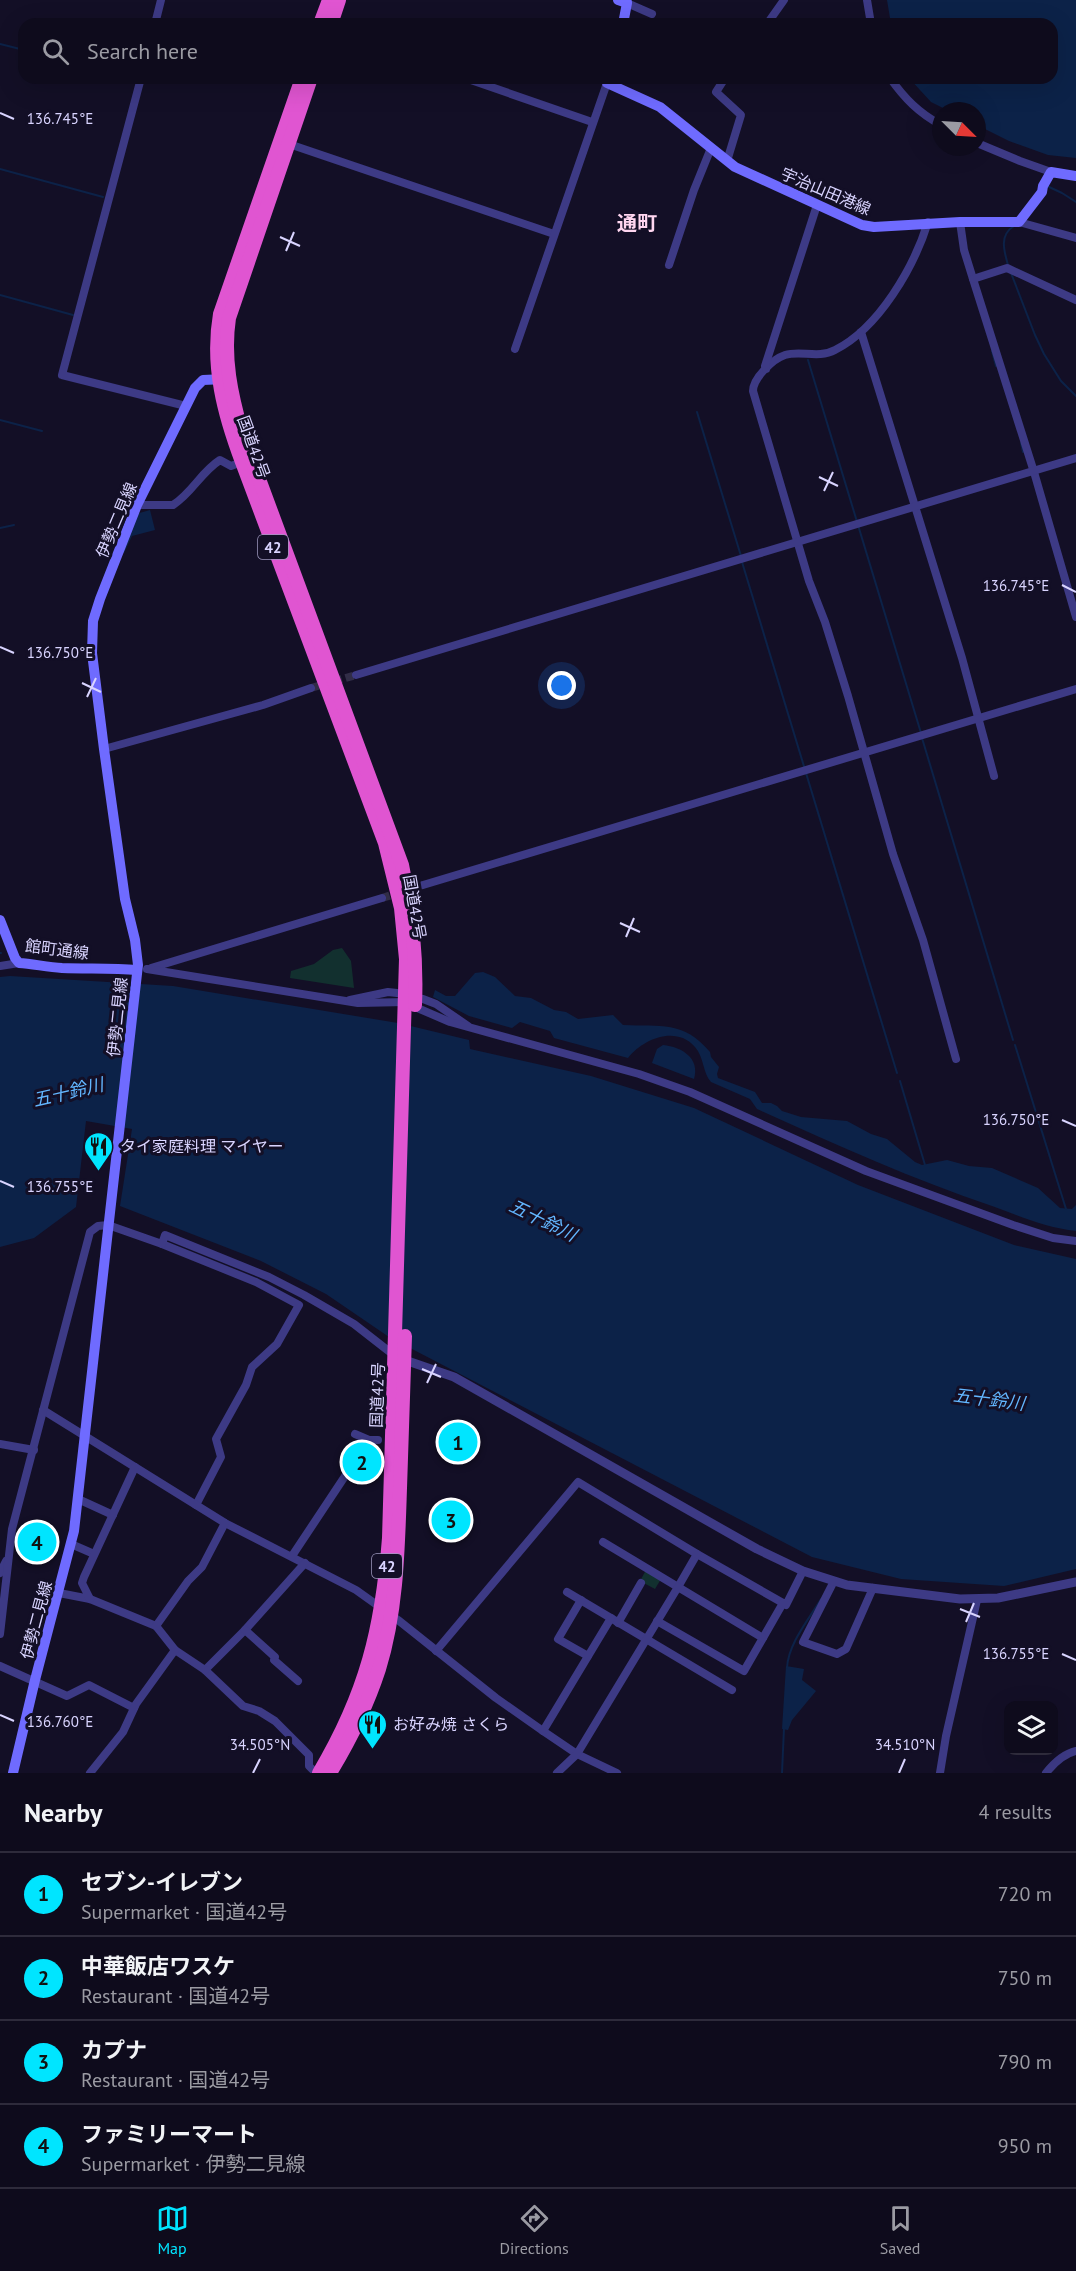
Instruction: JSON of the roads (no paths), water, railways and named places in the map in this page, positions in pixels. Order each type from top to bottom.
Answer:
[{"type":"highway","points":[[322,18],[329,0]]},
{"type":"highway","points":[[333,18],[339,0]]},
{"type":"highway","name":"国道42号","points":[[300,84],[220,314],[217,351],[242,433],[402,865],[414,927],[416,979],[410,1006]]},
{"type":"highway","name":"国道42号","points":[[309,84],[229,318],[224,379],[226,420],[385,843],[405,934],[410,1006],[400,1353],[384,1649],[372,1690],[355,1728],[330,1773]]},
{"type":"highway","name":"国道42号","points":[[317,1773],[349,1718],[386,1610]]},
{"type":"main road","points":[[623,18],[624,1]]},
{"type":"main road","name":"宇治山田港線","points":[[614,84],[660,107],[727,161],[868,227],[928,223],[1019,222]]},
{"type":"main road","points":[[1019,222],[1042,192],[1051,172],[1076,176]]},
{"type":"main road","name":"伊勢二見線","points":[[13,1773],[71,1544],[118,1140],[140,973],[125,899],[104,749],[92,653],[93,621],[99,599],[137,505],[186,406],[199,383],[206,379],[224,379]]},
{"type":"main road","name":"館町通線","points":[[0,920],[19,963],[62,968],[111,968],[140,973]]},
{"type":"street","points":[[156,18],[161,0]]},
{"type":"street","points":[[771,18],[784,0]]},
{"type":"street","points":[[867,0],[870,18]]},
{"type":"street","points":[[624,1],[652,14]]},
{"type":"street","points":[[139,84],[62,375],[186,406]]},
{"type":"street","points":[[482,84],[592,122]]},
{"type":"street","points":[[515,349],[607,84]]},
{"type":"street","points":[[721,84],[716,92],[741,115],[727,161]]},
{"type":"street","points":[[894,84],[907,102],[932,120]]},
{"type":"street","points":[[289,144],[554,234]]},
{"type":"street","points":[[986,147],[1051,172]]},
{"type":"street","points":[[669,265],[694,190],[711,148]]},
{"type":"street","points":[[766,369],[765,366],[817,205]]},
{"type":"street","points":[[960,222],[964,250],[1034,472],[1076,617]]},
{"type":"street","points":[[1019,222],[1076,238]]},
{"type":"street","points":[[928,223],[918,250],[883,310],[861,332],[830,353],[787,354],[754,381],[753,391],[809,581],[825,622],[892,854],[923,940],[956,1059]]},
{"type":"street","points":[[973,279],[1007,268],[1076,300]]},
{"type":"street","points":[[861,332],[980,719],[994,776]]},
{"type":"street","points":[[356,675],[1076,458]]},
{"type":"street","points":[[137,505],[173,505],[189,493],[209,468],[220,460],[231,466],[242,462]]},
{"type":"street","points":[[104,749],[263,705],[311,688]]},
{"type":"street","points":[[423,885],[1076,689]]},
{"type":"street","points":[[140,973],[382,898]]},
{"type":"street","points":[[0,966],[19,963]]},
{"type":"street","points":[[140,973],[358,1003],[410,1006]]},
{"type":"street","points":[[346,1001],[388,992],[410,1006],[470,1028],[639,1074],[679,1088],[866,1171],[1013,1225],[1053,1238],[1076,1241]]},
{"type":"street","points":[[0,1634],[12,1529],[90,1232],[98,1226],[108,1225],[164,1240],[269,1277],[354,1324],[400,1353],[454,1377],[758,1549],[803,1571],[834,1581],[873,1588],[977,1600],[1023,1594],[1076,1582]]},
{"type":"street","points":[[164,1240],[256,1282],[299,1305],[277,1344],[252,1367],[246,1385],[216,1439],[221,1457],[196,1505]]},
{"type":"street","points":[[43,1410],[225,1522],[340,1580],[386,1610],[496,1698],[577,1754],[613,1772]]},
{"type":"street","points":[[292,1556],[374,1440],[355,1434]]},
{"type":"street","points":[[0,1444],[34,1450]]},
{"type":"street","points":[[90,1599],[82,1583],[135,1467]]},
{"type":"street","points":[[436,1651],[578,1482],[786,1605],[803,1571]]},
{"type":"street","points":[[78,1499],[113,1515]]},
{"type":"street","points":[[156,1626],[188,1581],[202,1567],[225,1522]]},
{"type":"street","points":[[603,1542],[763,1638]]},
{"type":"street","points":[[71,1544],[94,1554]]},
{"type":"street","points":[[557,1773],[577,1754],[697,1554]]},
{"type":"street","points":[[0,1573],[8,1557]]},
{"type":"street","points":[[205,1670],[245,1630],[305,1563]]},
{"type":"street","points":[[834,1581],[803,1642],[837,1654],[846,1649],[873,1588]]},
{"type":"street","points":[[543,1731],[588,1656],[641,1583]]},
{"type":"street","points":[[567,1592],[732,1690]]},
{"type":"street","points":[[59,1593],[90,1599],[156,1626],[175,1650],[205,1670],[243,1706],[264,1714],[279,1725],[309,1755],[309,1766],[317,1773]]},
{"type":"street","points":[[581,1600],[558,1639],[588,1656]]},
{"type":"street","points":[[942,1773],[946,1736],[977,1600]]},
{"type":"street","points":[[657,1621],[744,1671],[783,1603]]},
{"type":"street","points":[[245,1630],[298,1681]]},
{"type":"street","points":[[90,1773],[123,1732],[134,1707],[147,1686],[175,1650]]},
{"type":"street","points":[[0,1666],[68,1696],[83,1686],[89,1685],[134,1707]]},
{"type":"street","points":[[1046,1773],[1067,1753],[1076,1751]]},
{"type":"water","points":[[887,0],[1076,0],[1076,158],[1048,155],[1009,141],[986,130],[986,102],[932,102],[914,84],[1058,84],[1058,18],[890,18]]},
{"type":"water","points":[[150,510],[155,530],[132,536],[124,553],[120,552],[136,514]]},
{"type":"water","points":[[483,972],[495,977],[515,996],[531,998],[578,1019],[613,1015],[623,1025],[660,1026],[681,1030],[700,1042],[710,1052],[719,1067],[718,1078],[755,1092],[762,1103],[771,1103],[782,1111],[801,1117],[847,1121],[871,1134],[887,1139],[922,1165],[947,1160],[969,1166],[992,1168],[1038,1188],[1060,1208],[1072,1209],[1076,1205],[1076,1231],[1033,1221],[903,1173],[757,1109],[750,1099],[711,1082],[706,1075],[698,1051],[687,1040],[679,1037],[669,1036],[651,1040],[634,1051],[628,1058],[554,1038],[550,1031],[520,1022],[512,1028],[469,1016],[433,997],[435,990],[446,996],[455,996],[475,973]]},
{"type":"water","name":"五十鈴川","points":[[0,977],[173,986],[398,1023],[469,1040],[470,1049],[591,1076],[694,1108],[858,1185],[1014,1245],[1076,1259],[1076,1569],[1004,1586],[901,1579],[812,1557],[389,1337],[326,1294],[261,1261],[120,1206],[132,1129],[86,1121],[76,1207],[34,1238],[0,1247]]},
{"type":"water","points":[[663,1045],[677,1048],[688,1055],[694,1065],[694,1079],[652,1063],[657,1049]]},
{"type":"water","points":[[786,1666],[804,1669],[802,1680],[816,1691],[792,1720],[788,1730],[782,1729]]},
{"type":"waterway","points":[[0,44],[18,48]]},
{"type":"waterway","points":[[0,169],[103,197]]},
{"type":"waterway","points":[[1047,186],[1076,202]]},
{"type":"waterway","points":[[1008,265],[1004,239],[1014,226]]},
{"type":"waterway","points":[[1011,273],[1044,354],[1061,381],[1076,396]]},
{"type":"waterway","points":[[0,295],[73,315]]},
{"type":"waterway","points":[[992,351],[996,366]]},
{"type":"waterway","points":[[808,360],[921,733]]},
{"type":"waterway","points":[[697,412],[741,556]]},
{"type":"waterway","points":[[0,420],[42,431]]},
{"type":"waterway","points":[[1021,443],[1023,452]]},
{"type":"waterway","points":[[0,528],[14,525]]},
{"type":"waterway","points":[[742,562],[897,1073]]},
{"type":"waterway","points":[[922,738],[1013,1040]]},
{"type":"waterway","points":[[1015,1045],[1066,1209]]},
{"type":"waterway","points":[[900,1081],[925,1165]]},
{"type":"waterway","points":[[787,1668],[795,1641],[821,1599]]},
{"type":"waterway","points":[[782,1773],[784,1728]]},
{"type":"tunnel","points":[[311,688],[356,675]]},
{"type":"tunnel","points":[[382,898],[423,885]]},
{"type":"place","name":"タイ家庭料理 マイヤー","points":[[99,1172]]},
{"type":"place","name":"セブン-イレブン","points":[[458,1442]]},
{"type":"place","name":"中華飯店ワスケ","points":[[362,1462]]},
{"type":"place","name":"カプナ","points":[[451,1520]]},
{"type":"place","name":"ファミリーマート","points":[[37,1542]]},
{"type":"place","name":"お好み焼 さくら","points":[[372,1750]]},
{"type":"district","name":"通町","points":[[637,223]]}]
